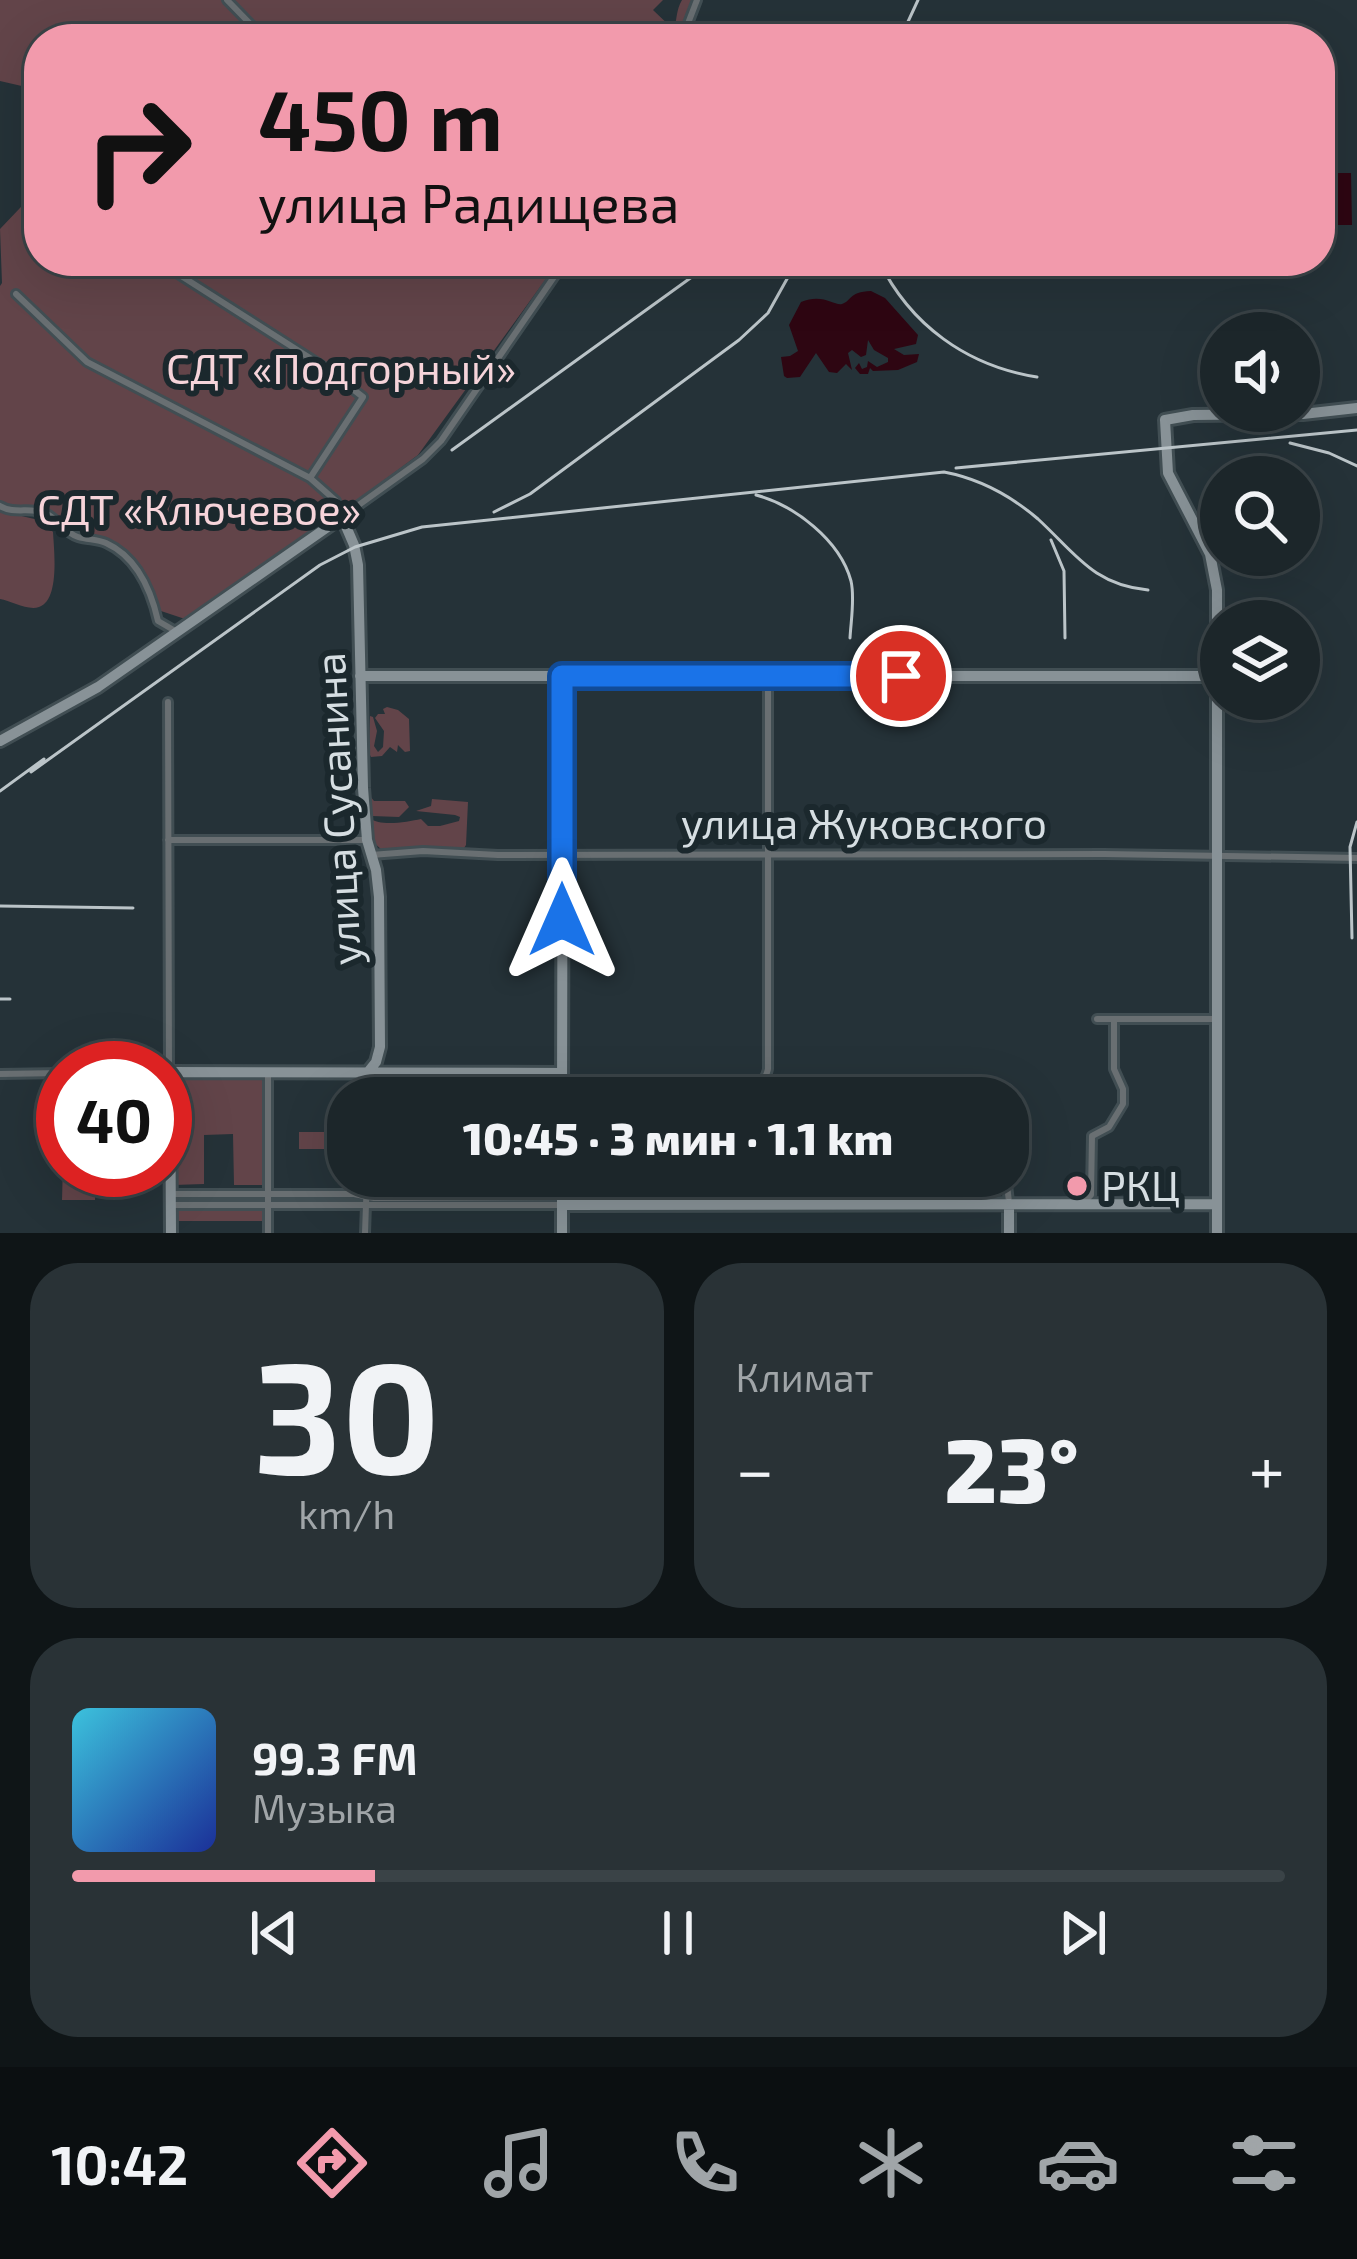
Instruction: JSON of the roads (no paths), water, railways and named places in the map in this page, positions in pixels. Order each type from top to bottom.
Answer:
[{"type":"street","points":[[227,0],[250,24]]},
{"type":"street","points":[[181,276],[363,397],[310,478]]},
{"type":"street","points":[[0,741],[98,687],[423,459],[441,441],[555,276]]},
{"type":"street","points":[[16,294],[87,362],[310,478],[336,501],[343,517]]},
{"type":"street","points":[[1216,600],[1215,574],[1202,537],[1168,473],[1165,420],[1357,408]]},
{"type":"street","points":[[0,506],[11,512],[48,514],[70,533],[99,540],[123,553],[146,583],[158,621],[177,632]]},
{"type":"street","name":"улица Сусанина","points":[[343,517],[358,565],[363,788],[379,897],[380,1047],[368,1077]]},
{"type":"street","points":[[360,676],[1200,676]]},
{"type":"street","points":[[562,676],[562,1077]]},
{"type":"street","points":[[766,1077],[768,676]]},
{"type":"street","points":[[168,1041],[169,702]]},
{"type":"street","points":[[1217,720],[1217,1233]]},
{"type":"street","points":[[168,840],[368,840]]},
{"type":"street","name":"улица Жуковского","points":[[371,855],[423,851],[1357,858]]},
{"type":"street","points":[[1097,1018],[1217,1019]]},
{"type":"street","points":[[1083,1204],[1091,1195],[1092,1136],[1109,1127],[1123,1104],[1124,1089],[1114,1070],[1114,1018]]},
{"type":"street","points":[[192,1072],[562,1073]]},
{"type":"street","points":[[0,1074],[36,1073]]},
{"type":"street","points":[[268,1073],[268,1233]]},
{"type":"street","points":[[171,1199],[268,1194],[366,1201]]},
{"type":"street","points":[[365,1233],[366,1197]]},
{"type":"street","points":[[562,1197],[562,1233]]},
{"type":"street","points":[[750,1197],[750,1204]]},
{"type":"street","points":[[1008,1197],[1010,1233]]},
{"type":"street","points":[[171,1199],[268,1204],[1217,1204]]},
{"type":"street","points":[[171,1199],[171,1233]]},
{"type":"railway","points":[[907,24],[918,0]]},
{"type":"railway","points":[[452,450],[693,276]]},
{"type":"railway","points":[[494,512],[530,494],[739,340],[768,313],[789,276]]},
{"type":"railway","points":[[887,276],[907,305],[943,339],[987,363],[1037,377]]},
{"type":"railway","points":[[956,468],[1357,430]]},
{"type":"railway","points":[[1290,443],[1357,466]]},
{"type":"railway","points":[[31,772],[320,565],[355,547],[422,527],[944,472],[983,484],[1017,503],[1099,574],[1148,590]]},
{"type":"railway","points":[[756,495],[800,516],[837,552],[852,588],[850,638]]},
{"type":"railway","points":[[1051,540],[1064,571],[1065,638]]},
{"type":"railway","points":[[0,791],[44,759]]},
{"type":"railway","points":[[1352,938],[1350,847],[1357,822]]},
{"type":"railway","points":[[0,906],[133,908]]},
{"type":"railway","points":[[0,999],[10,999]]},
{"type":"place","name":"РКЦ","points":[[1077,1186]]},
{"type":"park label","name":"СДТ «Подгорный»","points":[[341,369]]},
{"type":"park label","name":"СДТ «Ключевое»","points":[[199,510]]}]
